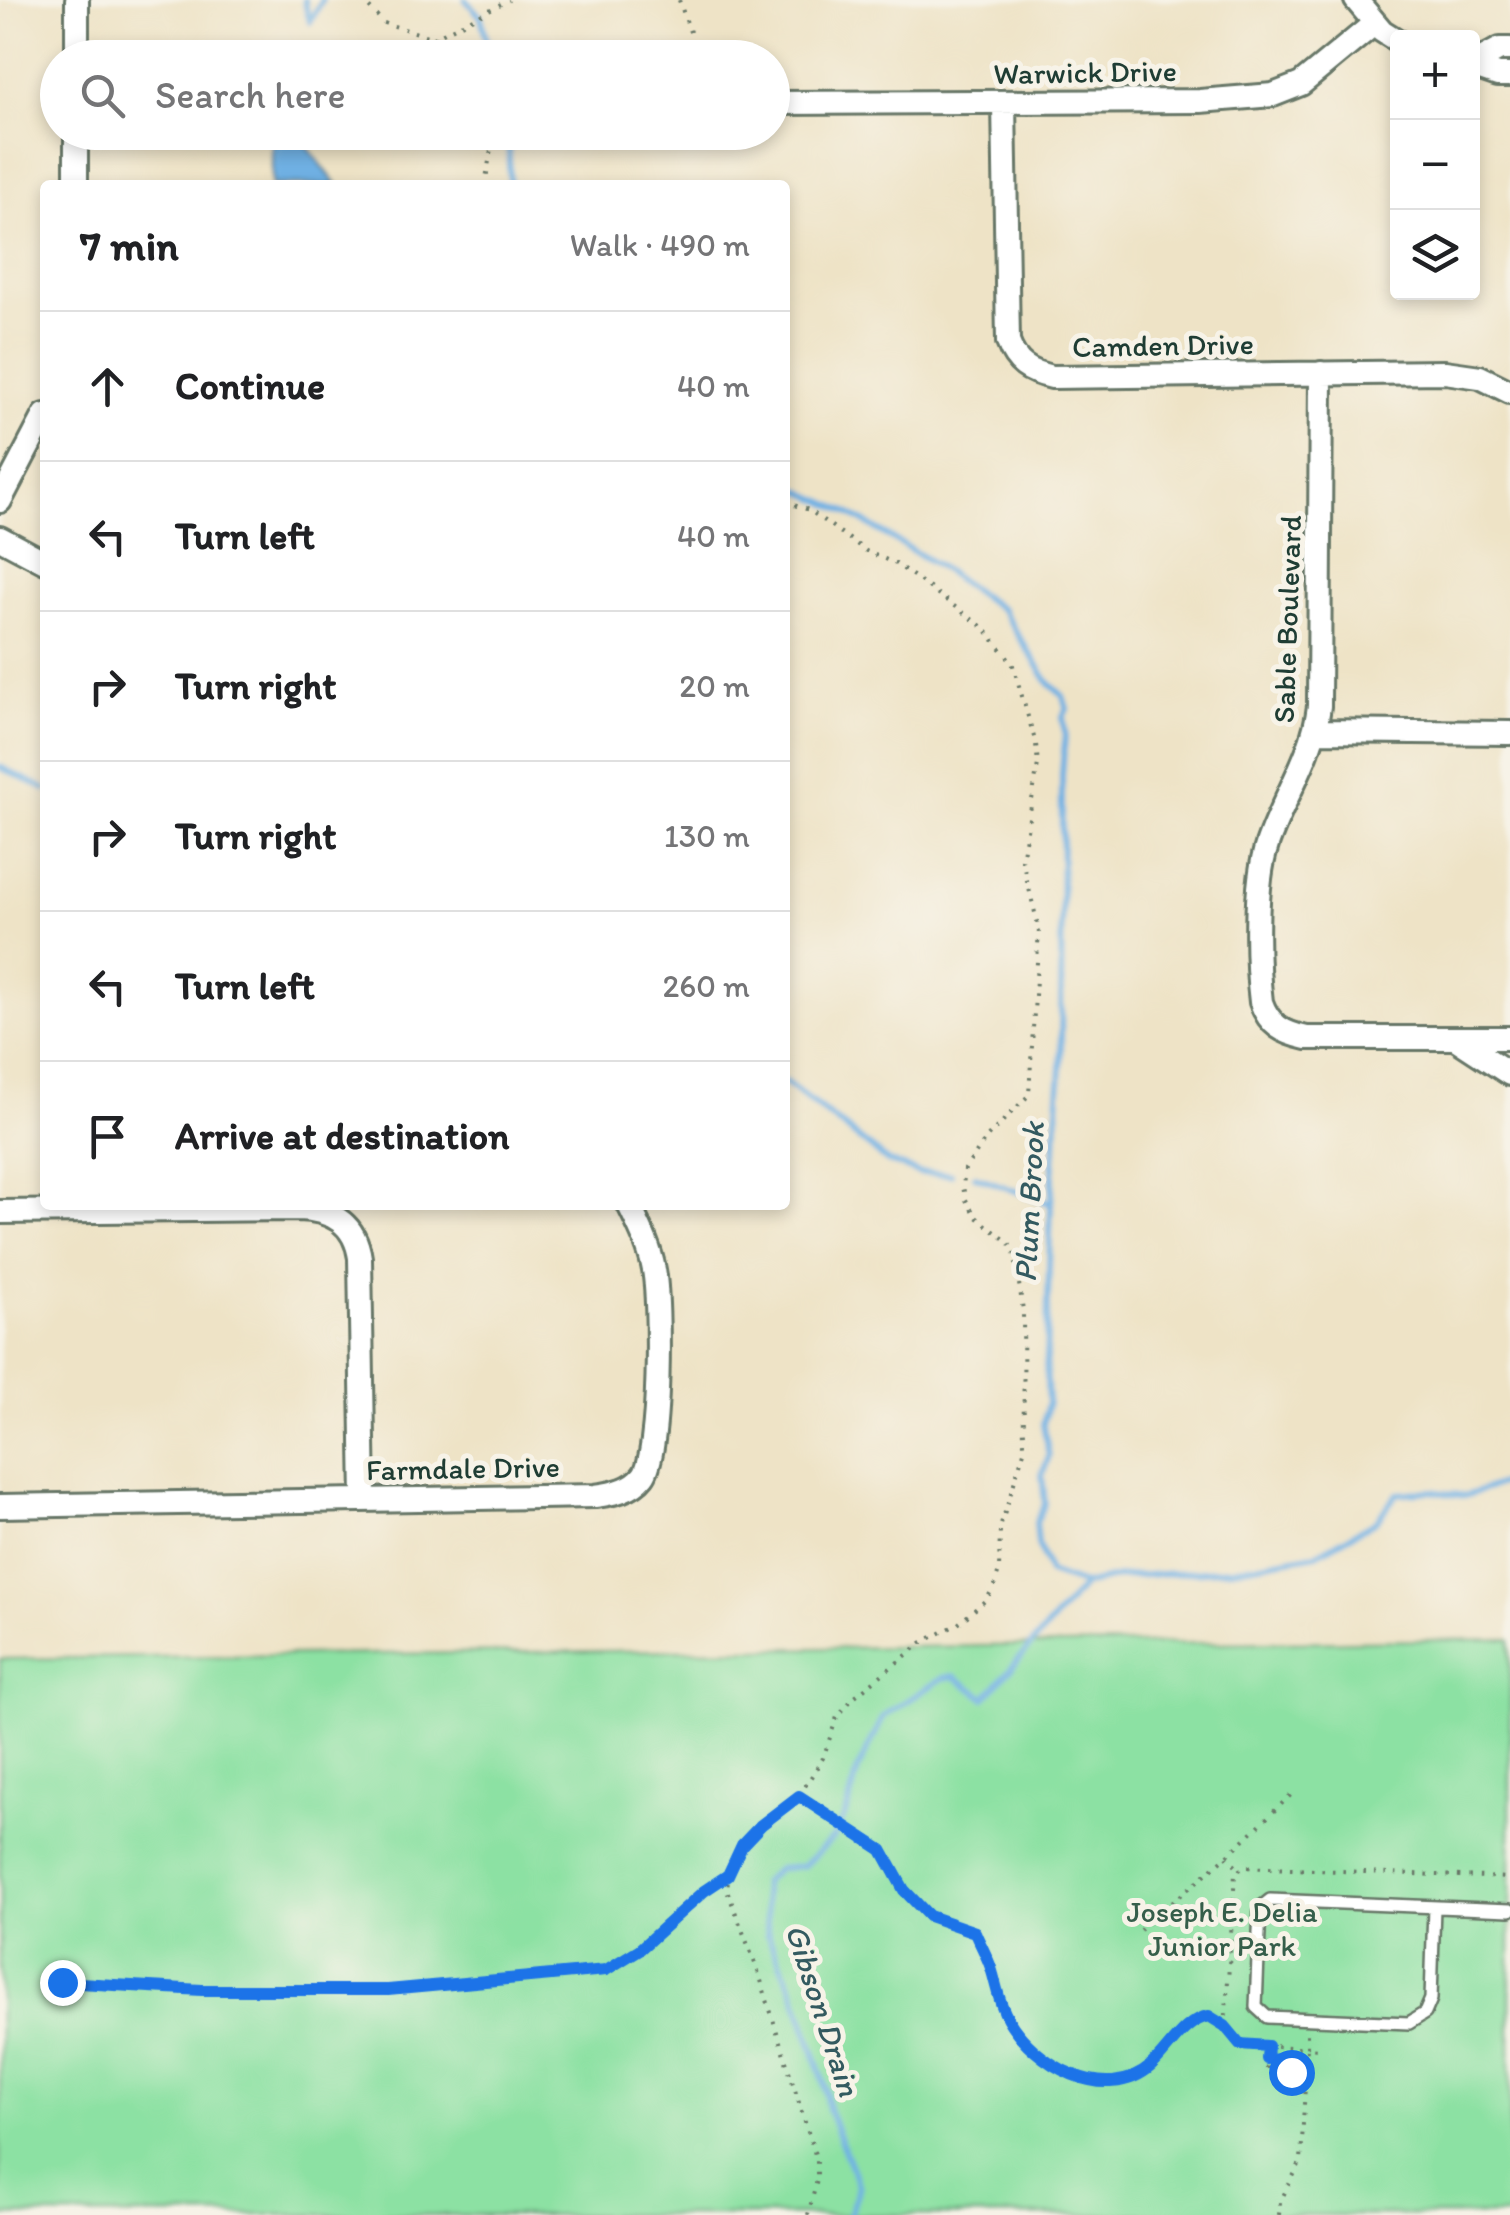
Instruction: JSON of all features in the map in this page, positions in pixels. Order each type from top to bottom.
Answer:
[{"type":"street","points":[[77,40],[78,0]]},
{"type":"street","points":[[1356,0],[1390,35]]},
{"type":"street","name":"Warwick Drive","points":[[790,103],[1200,101],[1273,95],[1301,84],[1375,23]]},
{"type":"street","points":[[1480,60],[1500,48],[1510,49]]},
{"type":"street","points":[[1480,68],[1510,75]]},
{"type":"street","name":"Camden Drive","points":[[1004,103],[1008,342],[1020,364],[1036,374],[1052,377],[1445,372],[1480,377],[1510,392]]},
{"type":"street","points":[[76,150],[76,180]]},
{"type":"street","name":"Sable Boulevard","points":[[1322,372],[1320,687],[1316,731],[1262,862],[1260,987],[1266,1015],[1290,1035],[1306,1038],[1510,1038]]},
{"type":"street","points":[[0,500],[40,424]]},
{"type":"street","points":[[0,538],[40,559]]},
{"type":"street","points":[[1316,731],[1510,733]]},
{"type":"street","points":[[1458,1040],[1510,1074]]},
{"type":"street","points":[[0,1212],[47,1210]]},
{"type":"street","points":[[318,1210],[344,1222],[358,1244],[364,1500]]},
{"type":"street","name":"Farmdale Drive","points":[[0,1506],[595,1496],[629,1488],[643,1477],[654,1450],[656,1286],[648,1246],[631,1210]]},
{"type":"lane","points":[[1434,1907],[1431,1999],[1425,2013],[1409,2023],[1267,2016],[1256,2007],[1260,1908],[1270,1900],[1510,1910]]},
{"type":"path","points":[[362,0],[384,23],[435,40]]},
{"type":"path","points":[[432,39],[509,0]]},
{"type":"path","points":[[679,0],[693,40]]},
{"type":"path","points":[[486,180],[491,150]]},
{"type":"path","points":[[790,504],[809,510],[866,551],[896,564],[984,628],[1012,662],[1038,764],[1022,860],[1038,929],[1029,1095],[969,1161],[963,1186],[964,1198],[976,1217],[1014,1251],[1023,1310],[1024,1451],[1000,1528],[998,1571],[987,1599],[855,1696],[837,1717],[823,1758],[799,1796],[742,1845],[728,1875],[731,1904],[759,1974],[817,2161],[817,2180],[808,2215]]},
{"type":"path","points":[[1140,1930],[1293,1793]]},
{"type":"path","points":[[799,1796],[882,1850],[904,1890],[929,1916],[975,1932],[992,1970],[997,1998],[1011,2024],[1060,2070],[1094,2083],[1122,2081],[1148,2069],[1194,2021],[1209,2016],[1225,2026],[1240,2044],[1320,2049]]},
{"type":"path","points":[[1227,1856],[1239,1870]]},
{"type":"path","points":[[62,1982],[202,1990],[388,1990],[606,1970],[640,1949],[704,1891],[728,1875]]},
{"type":"path","points":[[1267,2069],[1268,2046]]},
{"type":"path","points":[[1279,2215],[1280,2202],[1300,2161],[1307,2048]]},
{"type":"path","points":[[1267,2059],[1306,2061]]},
{"type":"path","points":[[1291,2060],[1291,2072]]},
{"type":"green space","name":"Joseph E. Delia Junior Park","points":[[1510,1639],[1510,2215],[0,2215],[0,1659]]},
{"type":"water","points":[[272,150],[310,150],[333,180],[272,180]]},
{"type":"waterway","name":"Plum Brook","points":[[304,0],[310,22],[322,0]]},
{"type":"waterway","name":"Plum Brook","points":[[466,0],[481,17],[487,40]]},
{"type":"waterway","name":"Plum Brook","points":[[509,150],[510,180]]},
{"type":"waterway","name":"Plum Brook","points":[[790,486],[847,512],[935,564],[1002,610],[1049,683],[1063,696],[1067,709],[1063,717],[1062,775],[1061,1067],[1051,1204],[1048,1402],[1043,1424],[1049,1456],[1042,1475],[1045,1504],[1036,1522],[1038,1544],[1049,1573],[1084,1585],[1119,1577],[1232,1569],[1317,1554],[1376,1521],[1397,1494],[1430,1491],[1465,1496],[1510,1481]]},
{"type":"waterway","points":[[0,767],[40,787]]},
{"type":"waterway","points":[[790,1086],[889,1162],[919,1173],[951,1174]]},
{"type":"waterway","points":[[975,1176],[1051,1204]]},
{"type":"waterway","name":"Gibson Drain","points":[[849,2215],[859,2187],[828,2109],[823,2079],[793,1989],[768,1936],[763,1883],[778,1868],[803,1866],[834,1837],[847,1811],[858,1769],[884,1716],[943,1678],[954,1676],[985,1698],[1084,1585]]},
{"type":"route","points":[[62,1982],[202,1990],[388,1990],[606,1970],[640,1949],[704,1891],[728,1875],[742,1845],[799,1796],[882,1850],[904,1890],[929,1916],[975,1932],[992,1970],[997,1998],[1011,2024],[1060,2070],[1094,2083],[1122,2081],[1148,2069],[1194,2021],[1209,2016],[1225,2026],[1240,2044],[1268,2046],[1267,2059],[1291,2060],[1291,2072]]}]
